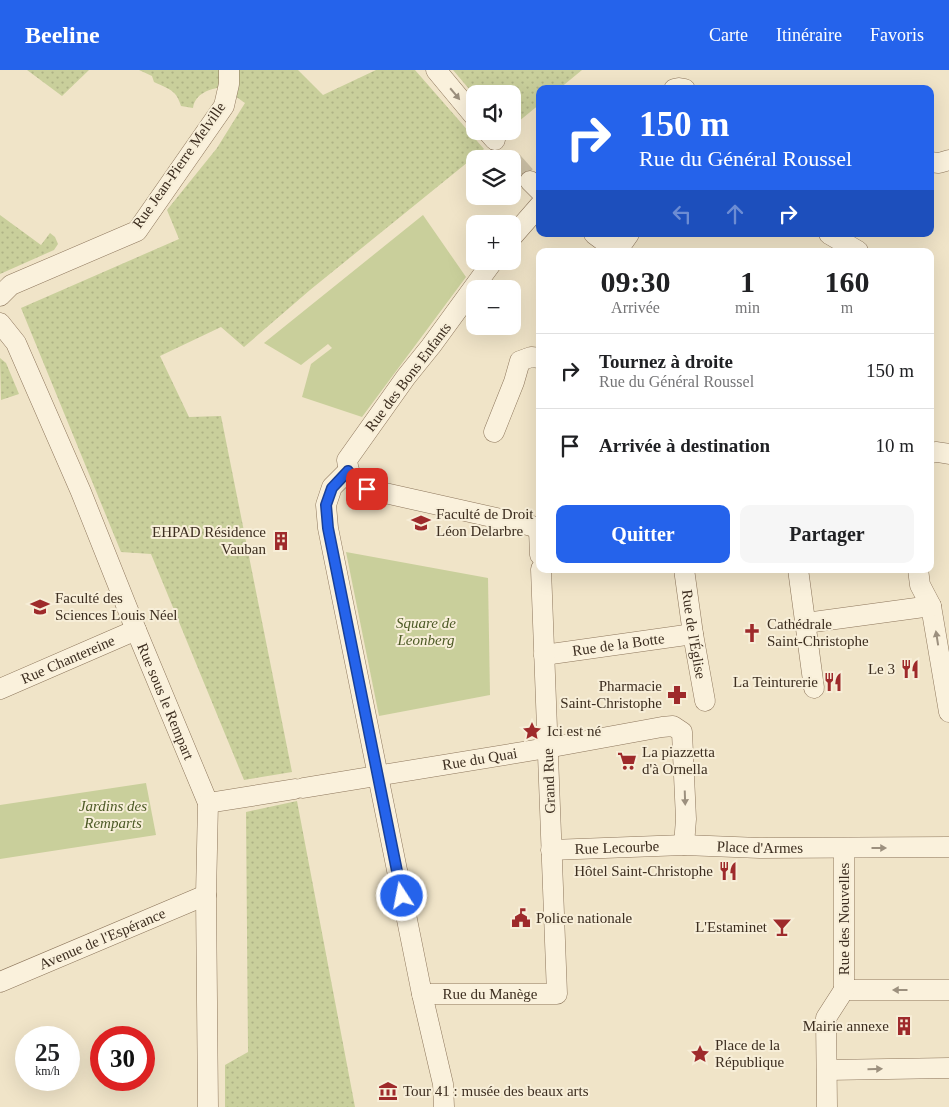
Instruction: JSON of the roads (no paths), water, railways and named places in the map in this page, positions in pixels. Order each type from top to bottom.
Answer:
[{"type":"street","name":"Rue Jean-Pierre Melville","points":[[0,296],[11,285],[137,231],[224,106],[229,84],[228,70]]},
{"type":"street","points":[[436,70],[466,106]]},
{"type":"street","points":[[934,162],[949,160]]},
{"type":"street","points":[[521,227],[536,210]]},
{"type":"street","points":[[598,237],[613,248]]},
{"type":"street","points":[[619,248],[627,237]]},
{"type":"street","points":[[834,237],[853,248]]},
{"type":"street","name":"Rue des Bons Enfants","points":[[348,471],[347,460],[406,377],[486,270]]},
{"type":"street","name":"Rue sous le Rempart","points":[[0,322],[16,343],[81,492],[208,803],[206,895],[208,1107]]},
{"type":"street","points":[[494,432],[514,382],[520,361],[531,357],[536,358]]},
{"type":"street","points":[[934,452],[949,454]]},
{"type":"street","points":[[444,1107],[443,1084],[422,994],[332,546],[326,505],[332,488],[348,471],[355,481],[367,489],[536,528]]},
{"type":"street","name":"Grand Rue","points":[[540,573],[556,994]]},
{"type":"street","name":"Rue de l'Église","points":[[685,573],[705,701]]},
{"type":"street","points":[[799,573],[814,688]]},
{"type":"street","points":[[918,573],[920,585],[931,606],[949,712]]},
{"type":"street","points":[[806,623],[931,606]]},
{"type":"street","name":"Rue Chantereine","points":[[0,689],[136,630]]},
{"type":"street","name":"Rue de la Botte","points":[[544,655],[693,634]]},
{"type":"street","name":"Rue du Quai","points":[[208,803],[673,726],[682,732],[686,818],[684,845]]},
{"type":"street","name":"Place d'Armes","points":[[684,845],[760,848],[949,847]]},
{"type":"street","name":"Rue Lecourbe","points":[[551,850],[684,845]]},
{"type":"street","name":"Rue des Nouvelles","points":[[844,848],[844,990]]},
{"type":"street","name":"Avenue de l'Espérance","points":[[0,982],[206,895]]},
{"type":"street","points":[[828,1107],[826,1018],[844,990],[949,990]]},
{"type":"street","name":"Rue du Manège","points":[[422,994],[556,994]]},
{"type":"street","points":[[827,1070],[949,1068]]},
{"type":"tunnel","points":[[521,171],[530,181]]},
{"type":"place","name":"Faculté de Droit Léon Delarbre","points":[[421,523]]},
{"type":"place","name":"EHPAD Résidence Vauban","points":[[281,541]]},
{"type":"place","name":"Faculté des Sciences Louis Néel","points":[[40,607]]},
{"type":"place","name":"Cathédrale Saint-Christophe","points":[[752,633]]},
{"type":"place","name":"Le 3","points":[[910,669]]},
{"type":"place","name":"La Teinturerie","points":[[833,682]]},
{"type":"place","name":"Pharmacie Saint-Christophe","points":[[677,695]]},
{"type":"place","name":"Ici est né","points":[[532,731]]},
{"type":"place","name":"La piazzetta d'à Ornella","points":[[627,761]]},
{"type":"place","name":"Hôtel Saint-Christophe","points":[[728,871]]},
{"type":"place","name":"Police nationale","points":[[521,918]]},
{"type":"place","name":"L'Estaminet","points":[[782,927]]},
{"type":"place","name":"Mairie annexe","points":[[904,1026]]},
{"type":"place","name":"Place de la République","points":[[700,1054]]},
{"type":"place","name":"Tour 41 : musée des beaux arts","points":[[388,1091]]},
{"type":"park label","name":"Square de Leonberg","points":[[426,632]]},
{"type":"park label","name":"Jardins des Remparts","points":[[113,814]]}]
